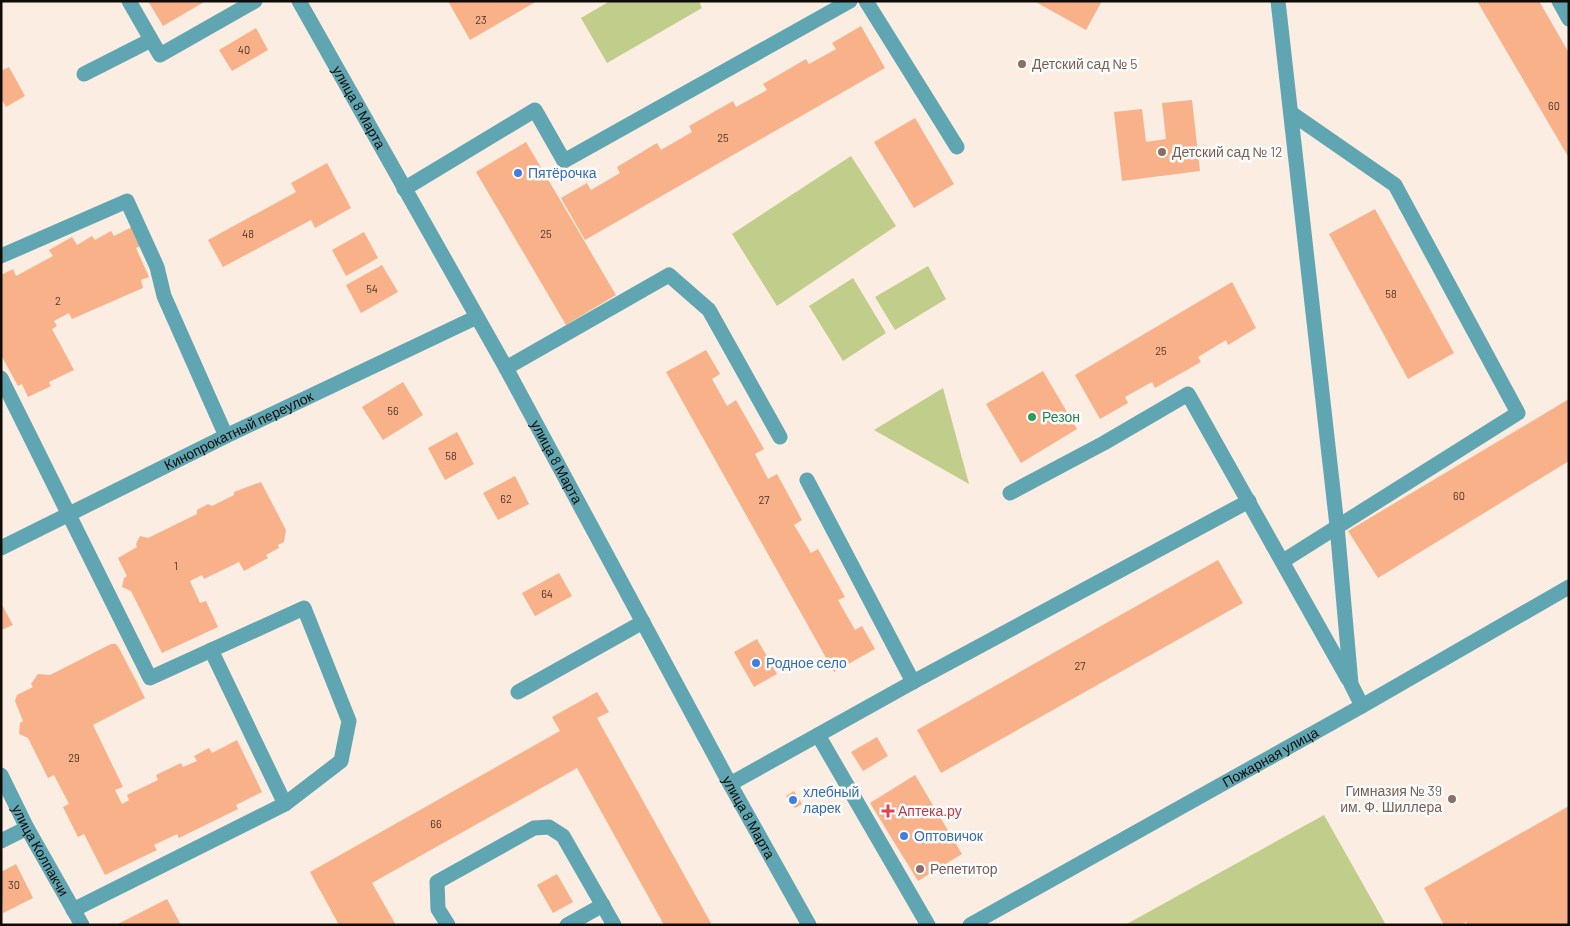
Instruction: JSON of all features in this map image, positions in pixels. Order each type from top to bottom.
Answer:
[{"type":"street","points":[[129,1],[160,55],[255,1]]},
{"type":"street","name":"улица 8 Марта","points":[[298,1],[506,368],[730,784],[809,925]]},
{"type":"street","points":[[404,188],[535,110],[564,161],[850,1]]},
{"type":"street","points":[[866,1],[957,147]]},
{"type":"street","points":[[1278,1],[1337,526],[1351,684]]},
{"type":"street","points":[[1559,1],[1569,18]]},
{"type":"street","points":[[84,74],[151,40]]},
{"type":"street","points":[[1283,561],[1518,414],[1395,185],[1291,113]]},
{"type":"street","points":[[1,256],[127,202],[157,267],[164,296],[226,436]]},
{"type":"street","points":[[506,368],[669,275],[709,310],[780,437]]},
{"type":"street","name":"Кинопрокатный переулок","points":[[1,548],[226,436],[477,317]]},
{"type":"street","points":[[1,378],[150,678],[304,608],[349,721],[342,760],[285,804],[73,910]]},
{"type":"street","points":[[1010,494],[1104,443],[1188,394],[1283,561],[1362,706]]},
{"type":"street","points":[[806,480],[913,682]]},
{"type":"street","points":[[730,784],[913,682],[1249,501]]},
{"type":"street","name":"Пожарная улица","points":[[970,925],[1362,706],[1569,587]]},
{"type":"street","points":[[518,692],[644,622]]},
{"type":"street","points":[[211,650],[285,804]]},
{"type":"street","points":[[818,735],[928,925]]},
{"type":"street","name":"улица Колпакчи","points":[[1,775],[27,828],[82,925]]},
{"type":"street","points":[[448,925],[438,909],[437,882],[534,828],[549,827],[563,836],[614,925]]},
{"type":"street","points":[[1,841],[27,828]]},
{"type":"street","points":[[567,925],[602,905]]},
{"type":"green space","points":[[610,1],[699,1],[702,8],[607,63],[581,18]]},
{"type":"green space","points":[[851,156],[896,226],[777,306],[732,234]]},
{"type":"green space","points":[[928,266],[946,299],[895,330],[875,297]]},
{"type":"green space","points":[[853,278],[886,333],[843,361],[809,306]]},
{"type":"green space","points":[[943,388],[969,484],[874,430]]},
{"type":"green space","points":[[1324,815],[1386,925],[1125,925]]},
{"type":"building","points":[[148,1],[206,1],[163,26]]},
{"type":"building","points":[[448,1],[537,1],[470,40]]},
{"type":"building","points":[[1034,1],[1102,1],[1086,30]]},
{"type":"building","points":[[1477,1],[1539,1],[1569,53],[1569,158]]},
{"type":"building","points":[[861,26],[885,68],[585,240],[561,198],[587,183],[591,190],[620,173],[617,167],[657,143],[661,150],[692,132],[689,126],[733,101],[736,107],[767,90],[763,84],[806,59],[809,64],[836,49],[832,43]]},
{"type":"building","points":[[256,28],[268,50],[232,71],[219,50]]},
{"type":"building","points":[[9,67],[25,96],[6,107],[1,99],[1,71]]},
{"type":"building","points":[[1192,100],[1200,171],[1122,181],[1114,112],[1142,109],[1146,142],[1166,139],[1162,103]]},
{"type":"building","points":[[915,118],[954,184],[914,208],[874,142]]},
{"type":"building","points":[[526,142],[616,295],[566,325],[476,172]]},
{"type":"building","points":[[327,163],[351,208],[315,228],[311,220],[223,267],[208,240],[296,192],[291,183]]},
{"type":"building","points":[[1375,209],[1454,353],[1408,379],[1329,234]]},
{"type":"building","points":[[132,227],[141,246],[136,248],[149,277],[141,280],[143,288],[72,319],[69,313],[54,321],[57,326],[52,329],[74,370],[49,382],[51,386],[28,397],[22,384],[18,386],[1,355],[1,275],[13,269],[16,276],[53,256],[49,250],[72,237],[77,245],[92,236],[95,240],[111,231],[114,236]]},
{"type":"building","points":[[364,232],[378,258],[346,276],[332,250]]},
{"type":"building","points":[[382,265],[398,292],[361,313],[346,285]]},
{"type":"building","points":[[1232,282],[1256,328],[1228,345],[1226,340],[1198,357],[1201,362],[1155,388],[1152,382],[1125,397],[1128,403],[1100,419],[1075,375]]},
{"type":"building","points":[[706,350],[720,374],[712,379],[727,406],[736,400],[764,449],[755,454],[768,479],[777,474],[802,520],[794,525],[811,553],[818,549],[845,597],[838,600],[855,630],[862,626],[875,649],[834,672],[666,372]]},
{"type":"building","name":"Резон","points":[[1043,371],[1077,429],[1021,463],[986,404]]},
{"type":"building","points":[[403,382],[423,415],[383,440],[362,407]]},
{"type":"building","points":[[1569,399],[1569,461],[1378,578],[1348,531]]},
{"type":"building","points":[[457,432],[474,464],[445,480],[428,448]]},
{"type":"building","points":[[515,476],[529,504],[498,520],[483,493]]},
{"type":"building","points":[[261,482],[286,530],[284,542],[278,545],[279,548],[266,555],[268,558],[244,571],[239,562],[204,579],[202,575],[190,581],[200,603],[206,601],[218,627],[162,653],[131,591],[122,587],[124,578],[127,576],[118,558],[137,547],[136,544],[140,536],[148,538],[197,514],[197,510],[208,504],[212,506],[234,495],[234,492]]},
{"type":"building","points":[[1218,560],[1243,603],[941,773],[917,730]]},
{"type":"building","points":[[559,573],[572,596],[535,616],[522,593]]},
{"type":"building","points":[[1,603],[13,625],[1,630]]},
{"type":"building","name":"Родное село","points":[[757,639],[777,674],[754,687],[734,652]]},
{"type":"building","points":[[111,644],[116,644],[119,648],[145,698],[93,725],[123,787],[115,790],[122,804],[129,800],[127,795],[158,780],[156,775],[181,763],[183,767],[197,761],[194,756],[209,748],[212,753],[237,740],[262,792],[236,805],[238,809],[179,838],[177,834],[154,845],[157,850],[105,875],[84,834],[78,837],[63,807],[69,804],[54,775],[48,778],[28,738],[19,734],[20,723],[23,721],[15,701],[17,695],[33,687],[31,684],[38,674],[50,675]]},
{"type":"building","points":[[597,692],[609,712],[597,718],[712,925],[664,925],[577,768],[372,883],[396,925],[339,925],[310,872],[560,731],[552,717]]},
{"type":"building","points":[[877,737],[888,756],[863,771],[851,752]]},
{"type":"building","points":[[915,775],[962,854],[918,881],[870,803]]},
{"type":"building","points":[[794,791],[802,804],[795,808],[786,796]]},
{"type":"building","points":[[1569,806],[1569,925],[1468,925],[1466,922],[1461,925],[1444,925],[1424,888]]},
{"type":"building","points":[[16,864],[33,898],[3,913],[1,872]]},
{"type":"building","points":[[557,874],[573,902],[553,913],[537,885]]},
{"type":"building","points":[[167,899],[181,925],[116,925]]},
{"type":"place","name":"Детский сад № 5","points":[[1022,64]]},
{"type":"place","name":"Детский сад № 12","points":[[1162,152]]},
{"type":"place","name":"Пятёрочка","points":[[518,173]]},
{"type":"place","name":"Резон","points":[[1032,417]]},
{"type":"place","name":"Родное село","points":[[756,663]]},
{"type":"place","name":"Гимназия № 39 им. Ф. Шиллера","points":[[1452,799]]},
{"type":"place","name":"хлебный ларек","points":[[793,800]]},
{"type":"place","name":"Аптека.ру","points":[[888,811]]},
{"type":"place","name":"Оптовичок","points":[[904,836]]},
{"type":"place","name":"Репетитор","points":[[920,869]]}]
